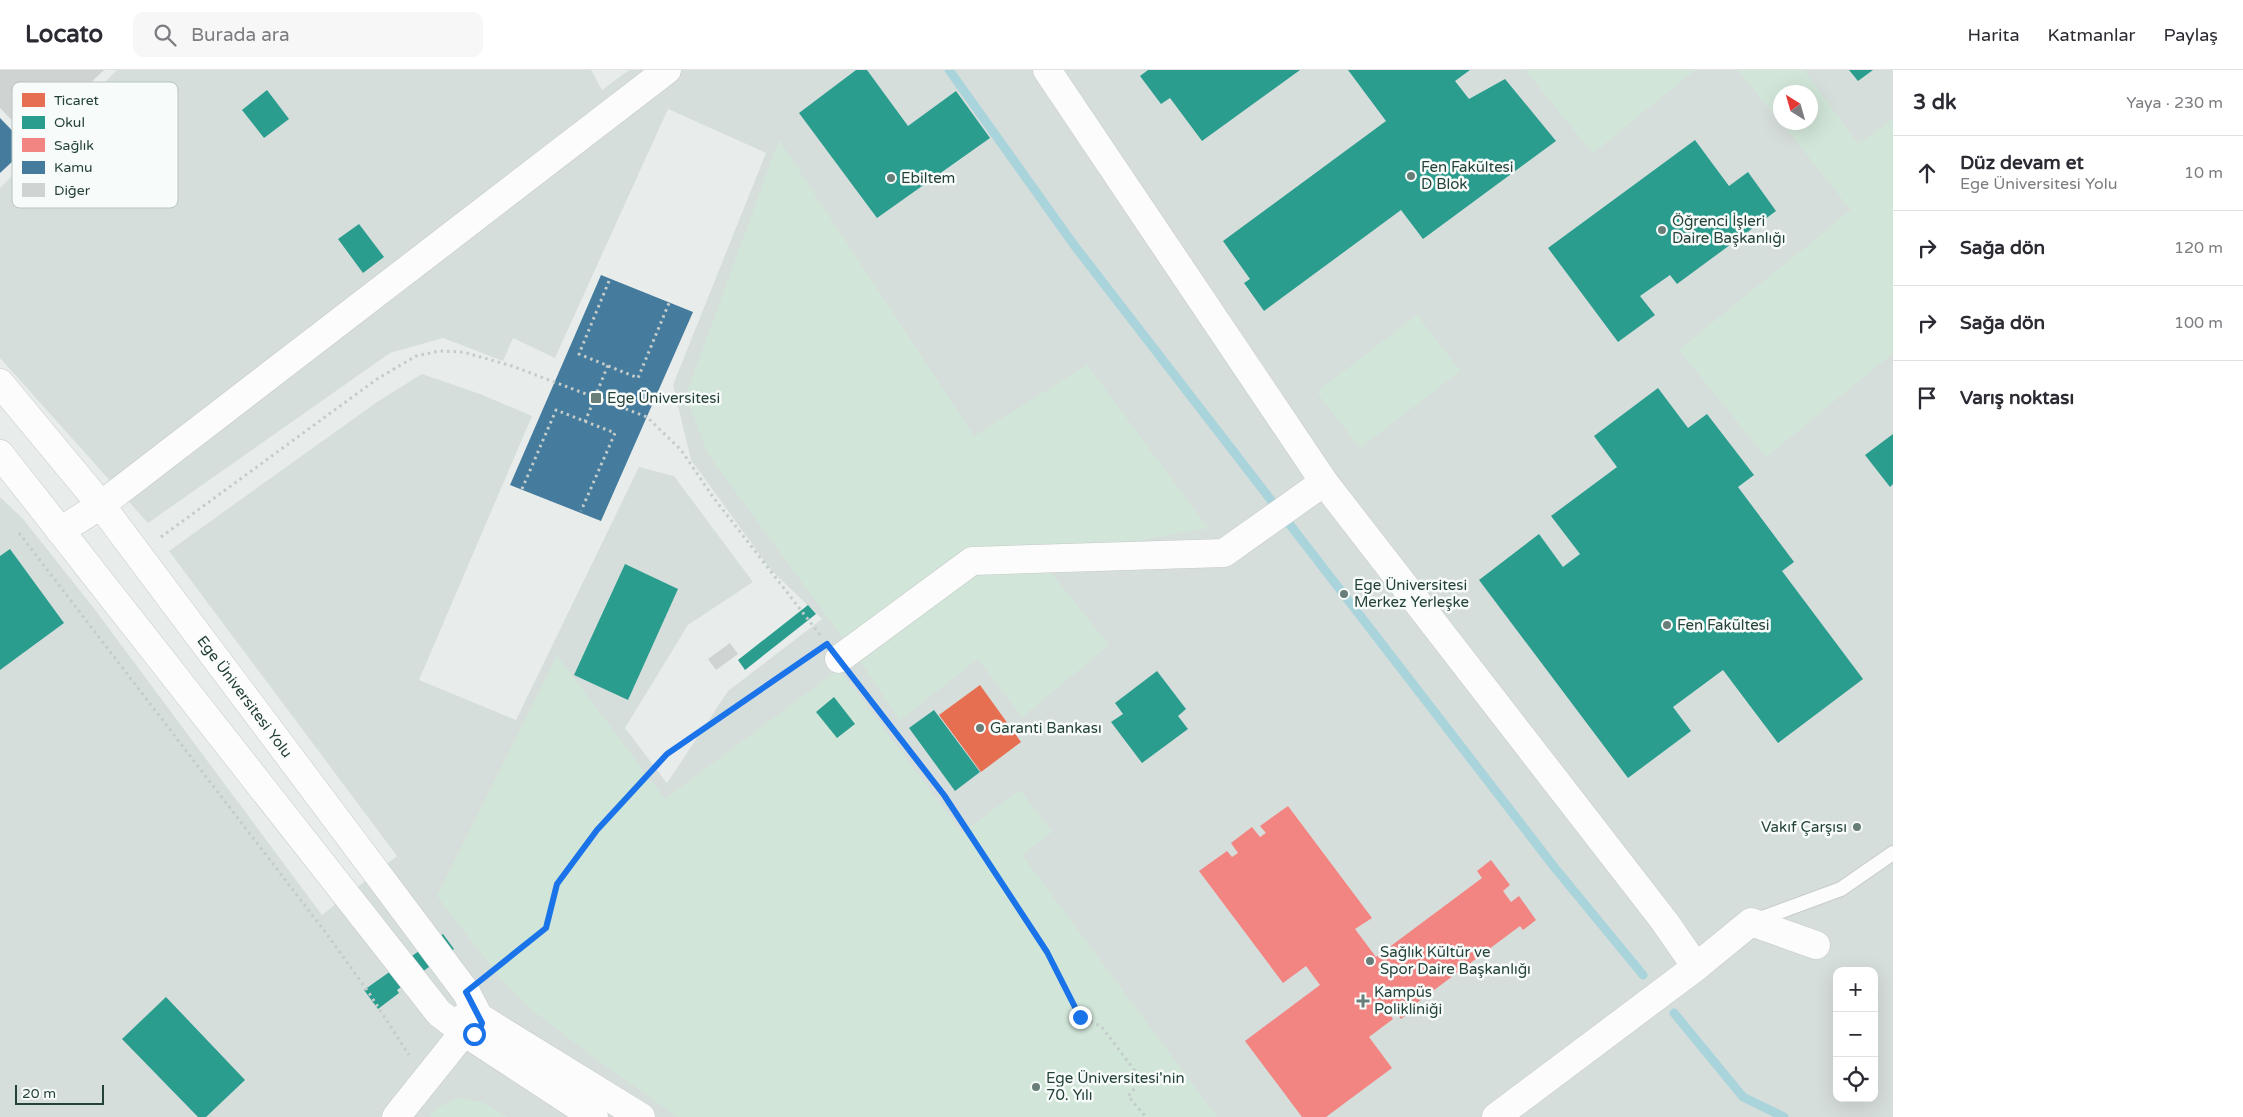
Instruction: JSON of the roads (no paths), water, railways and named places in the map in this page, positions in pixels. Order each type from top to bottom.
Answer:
[{"type":"street","points":[[60,531],[101,505],[667,70]]},
{"type":"street","points":[[1047,70],[1324,482],[1658,914],[1696,967]]},
{"type":"street","name":"Ege Üniversitesi Yolu","points":[[0,383],[101,505],[136,555],[466,992],[472,1024]]},
{"type":"street","points":[[0,454],[439,1013],[472,1024],[641,1117]]},
{"type":"street","points":[[833,652],[972,561],[1224,553],[1324,482]]},
{"type":"street","points":[[1496,1117],[1696,967],[1751,922],[1816,945]]},
{"type":"street","points":[[396,1117],[420,1085],[472,1024]]},
{"type":"street","points":[[472,1024],[594,1117]]},
{"type":"lane","points":[[1751,922],[1841,889],[1893,853]]},
{"type":"waterway","points":[[949,70],[1074,245],[1555,868],[1643,975]]},
{"type":"waterway","points":[[1674,1013],[1743,1097],[1784,1117]]},
{"type":"place","name":"Fen Fakültesi D Blok","points":[[1411,176]]},
{"type":"place","name":"Ebiltem","points":[[891,178]]},
{"type":"place","name":"Öğrenci İşleri Daire Başkanlığı","points":[[1662,230]]},
{"type":"place","name":"Ege Üniversitesi","points":[[596,398]]},
{"type":"place","name":"Ege Üniversitesi Merkez Yerleşke","points":[[1344,594]]},
{"type":"place","name":"Fen Fakültesi","points":[[1667,625]]},
{"type":"place","name":"Garanti Bankası","points":[[980,728]]},
{"type":"place","name":"Vakıf Çarşısı","points":[[1857,827]]},
{"type":"place","name":"Sağlık Kültür ve Spor Daire Başkanlığı","points":[[1370,961]]},
{"type":"place","name":"Kampüs Polikliniği","points":[[1363,1001]]},
{"type":"place","name":"Ege Üniversitesi'nin 70. Yılı","points":[[1036,1087]]}]
